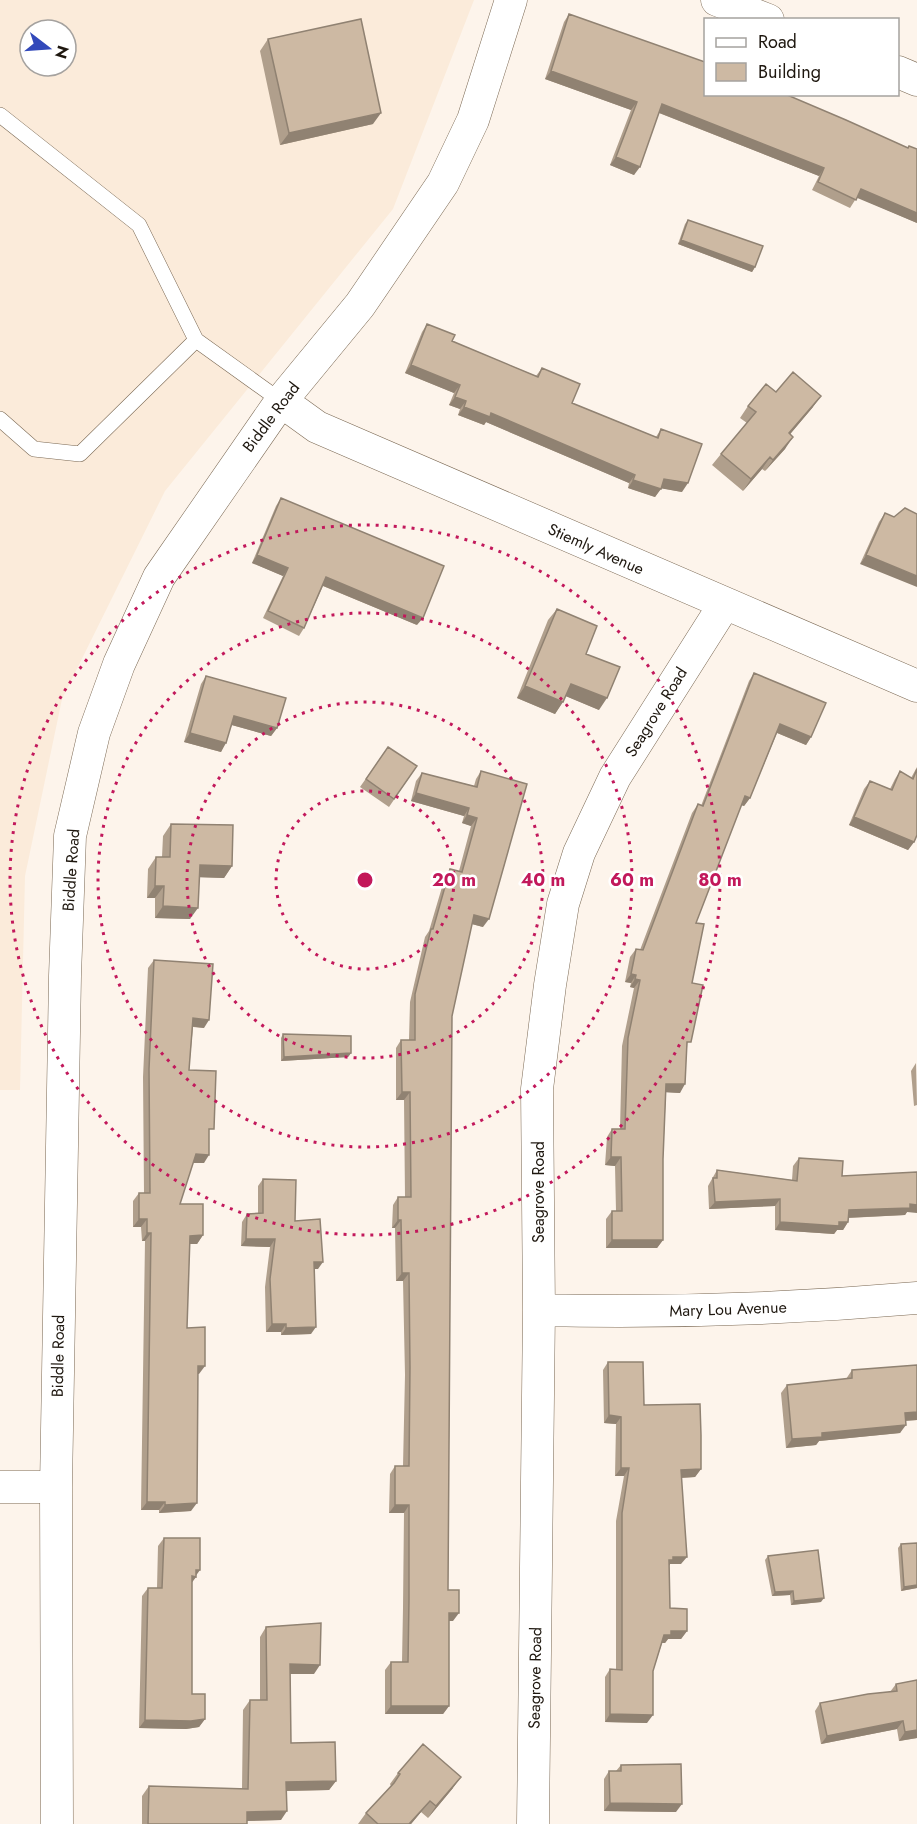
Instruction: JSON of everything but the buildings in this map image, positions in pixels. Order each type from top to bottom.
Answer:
[{"type":"street","name":"Biddle Road","points":[[57,1824],[56,1487],[70,837],[94,733],[119,664],[159,577],[281,401],[360,305],[442,183],[472,120],[512,0]]},
{"type":"street","points":[[717,0],[763,18]]},
{"type":"street","points":[[899,73],[917,80]]},
{"type":"street","name":"Stiemly Avenue","points":[[281,401],[317,427],[724,605],[917,686]]},
{"type":"street","name":"Seagrove Road","points":[[533,1824],[539,1310],[537,1089],[550,985],[563,904],[579,853],[615,777],[724,605]]},
{"type":"street","name":"Mary Lou Avenue","points":[[539,1310],[638,1312],[843,1305],[917,1298]]},
{"type":"street","points":[[0,1487],[56,1487]]},
{"type":"lane","points":[[0,115],[139,225],[196,340],[281,401]]},
{"type":"lane","points":[[0,419],[34,449],[80,454],[196,340]]},
{"type":"shaded area","points":[[0,0],[474,0],[393,209],[165,491],[62,699],[25,876],[20,1090],[0,1090]]}]
